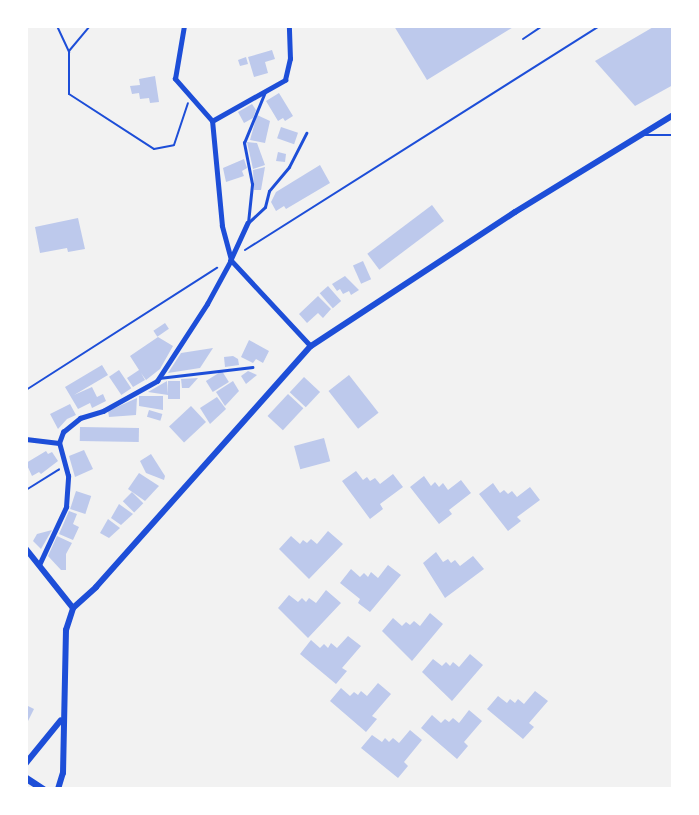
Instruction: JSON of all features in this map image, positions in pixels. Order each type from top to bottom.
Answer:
[{"type":"main road","points":[[26,778],[43,789]]},
{"type":"street","points":[[184,26],[176,79],[212,121],[222,226],[231,260],[311,346]]},
{"type":"street","points":[[212,121],[285,80],[289,26]]},
{"type":"street","points":[[58,789],[63,773],[62,718],[66,631],[73,608],[96,587],[311,346],[673,115]]},
{"type":"street","points":[[39,565],[66,507],[68,482],[59,443],[62,432],[75,421],[103,411],[152,385],[159,378],[208,304],[248,223]]},
{"type":"street","points":[[26,439],[59,443]]},
{"type":"street","points":[[26,549],[73,608]]},
{"type":"street","points":[[26,763],[62,718]]},
{"type":"lane","points":[[248,223],[251,184],[244,144],[265,91]]},
{"type":"lane","points":[[248,223],[265,207],[272,185],[289,167],[306,134]]},
{"type":"lane","points":[[639,135],[673,135]]},
{"type":"lane","points":[[159,378],[252,367]]},
{"type":"path","points":[[57,26],[69,52],[69,94],[154,149],[174,145],[184,107],[192,99]]},
{"type":"path","points":[[69,52],[90,26]]},
{"type":"path","points":[[523,39],[542,26]]},
{"type":"path","points":[[26,390],[600,26]]},
{"type":"path","points":[[26,490],[65,464]]},
{"type":"building","points":[[394,26],[515,26],[427,80]]},
{"type":"building","points":[[655,26],[673,26],[673,85],[635,106],[595,61]]},
{"type":"building","points":[[272,50],[275,59],[265,62],[268,73],[254,77],[248,57]]},
{"type":"building","points":[[246,57],[248,64],[240,66],[238,60]]},
{"type":"building","points":[[155,76],[159,102],[150,103],[149,98],[140,99],[139,93],[132,94],[130,86],[140,85],[139,79]]},
{"type":"building","points":[[279,93],[293,116],[285,121],[283,118],[278,121],[266,101]]},
{"type":"building","points":[[252,104],[256,110],[253,118],[244,123],[238,112]]},
{"type":"building","points":[[257,115],[270,121],[265,143],[250,140]]},
{"type":"building","points":[[281,127],[298,133],[294,144],[277,138]]},
{"type":"building","points":[[247,142],[257,143],[265,165],[253,169]]},
{"type":"building","points":[[278,152],[286,154],[285,162],[276,161]]},
{"type":"building","points":[[244,159],[247,168],[242,171],[244,176],[226,182],[223,168]]},
{"type":"building","points":[[320,165],[330,183],[286,209],[284,206],[276,211],[271,202],[276,192]]},
{"type":"building","points":[[265,167],[261,190],[254,190],[253,170]]},
{"type":"building","points":[[432,205],[444,221],[379,270],[367,254]]},
{"type":"building","points":[[78,218],[85,249],[68,252],[67,248],[40,253],[35,227]]},
{"type":"building","points":[[363,261],[371,279],[361,284],[353,265]]},
{"type":"building","points":[[345,276],[359,290],[351,295],[349,291],[343,294],[340,289],[337,291],[332,284]]},
{"type":"building","points":[[328,286],[341,301],[333,308],[320,293]]},
{"type":"building","points":[[318,296],[331,309],[323,318],[318,313],[307,323],[299,314]]},
{"type":"building","points":[[165,323],[169,329],[157,337],[153,331]]},
{"type":"building","points":[[158,337],[173,346],[160,369],[146,380],[141,373],[145,380],[133,387],[127,378],[139,370],[130,356]]},
{"type":"building","points":[[249,340],[269,351],[263,363],[256,359],[253,363],[241,357]]},
{"type":"building","points":[[213,348],[200,368],[168,373],[181,353]]},
{"type":"building","points":[[233,356],[238,359],[239,365],[225,367],[224,357]]},
{"type":"building","points":[[102,365],[108,375],[74,395],[92,387],[97,397],[103,394],[106,401],[92,408],[90,403],[78,409],[65,387]]},
{"type":"building","points":[[119,370],[131,388],[121,395],[109,377]]},
{"type":"building","points":[[222,371],[229,382],[213,392],[206,381]]},
{"type":"building","points":[[248,371],[257,375],[246,384],[241,376]]},
{"type":"building","points":[[349,375],[379,413],[358,429],[329,391]]},
{"type":"building","points":[[304,377],[320,392],[306,407],[290,392]]},
{"type":"building","points":[[198,378],[189,388],[182,388],[181,379]]},
{"type":"building","points":[[167,381],[168,395],[148,392]]},
{"type":"building","points":[[168,381],[180,381],[180,399],[168,399]]},
{"type":"building","points":[[233,381],[239,391],[225,406],[216,392]]},
{"type":"building","points":[[288,394],[303,408],[283,430],[268,416]]},
{"type":"building","points":[[139,396],[163,396],[163,410],[139,406]]},
{"type":"building","points":[[217,397],[226,409],[210,424],[200,408]]},
{"type":"building","points":[[137,398],[136,415],[109,417],[108,411]]},
{"type":"building","points":[[70,404],[76,415],[67,419],[58,429],[50,414]]},
{"type":"building","points":[[191,406],[206,422],[184,443],[169,426]]},
{"type":"building","points":[[149,410],[162,414],[160,421],[147,417]]},
{"type":"building","points":[[80,427],[139,428],[139,442],[80,441]]},
{"type":"building","points":[[324,438],[330,461],[300,469],[294,446]]},
{"type":"building","points":[[84,450],[93,469],[75,477],[69,456]]},
{"type":"building","points":[[46,451],[48,454],[52,452],[58,461],[41,474],[39,472],[32,476],[26,463]]},
{"type":"building","points":[[151,454],[165,476],[164,480],[146,473],[140,461]]},
{"type":"building","points":[[356,471],[363,480],[367,477],[370,481],[375,478],[380,484],[393,474],[403,487],[380,504],[383,509],[370,519],[342,481]]},
{"type":"building","points":[[139,473],[159,486],[145,501],[128,489]]},
{"type":"building","points":[[424,476],[431,486],[435,482],[439,487],[443,483],[448,490],[461,480],[471,493],[449,510],[452,514],[439,524],[410,487]]},
{"type":"building","points":[[493,483],[500,493],[504,490],[508,494],[512,491],[517,497],[530,487],[540,500],[517,517],[521,521],[508,531],[479,494]]},
{"type":"building","points":[[76,491],[91,496],[85,514],[70,509]]},
{"type":"building","points":[[132,492],[143,503],[134,513],[123,501]]},
{"type":"building","points":[[119,504],[133,514],[121,525],[111,518]]},
{"type":"building","points":[[69,511],[77,514],[73,524],[79,527],[73,540],[59,534]]},
{"type":"building","points":[[108,519],[120,528],[109,538],[100,533]]},
{"type":"building","points":[[52,530],[41,549],[33,541],[37,534]]},
{"type":"building","points":[[328,531],[343,544],[309,579],[279,549],[291,536],[300,544],[303,540],[307,543],[311,539],[317,544]]},
{"type":"building","points":[[57,536],[72,543],[66,554],[66,570],[61,570],[48,556]]},
{"type":"building","points":[[436,552],[443,562],[448,559],[451,563],[455,560],[460,566],[473,556],[484,569],[445,598],[423,563]]},
{"type":"building","points":[[388,565],[401,575],[370,612],[358,603],[360,599],[340,583],[351,569],[360,577],[364,573],[368,577],[371,572],[378,578]]},
{"type":"building","points":[[326,590],[341,603],[308,638],[278,608],[289,595],[298,602],[302,598],[306,602],[309,598],[316,603]]},
{"type":"building","points":[[430,613],[443,624],[412,661],[382,631],[393,618],[402,626],[406,622],[410,625],[414,621],[420,626]]},
{"type":"building","points":[[348,636],[361,646],[342,668],[347,671],[336,684],[300,654],[311,640],[320,648],[324,644],[328,648],[331,643],[337,648]]},
{"type":"building","points":[[470,654],[483,665],[452,701],[422,672],[433,659],[442,666],[446,662],[450,666],[453,662],[459,667]]},
{"type":"building","points":[[378,683],[391,694],[372,716],[377,719],[366,732],[330,701],[341,688],[350,696],[354,692],[358,695],[361,691],[367,696]]},
{"type":"building","points":[[535,691],[548,701],[529,723],[534,727],[523,739],[487,709],[498,696],[507,703],[510,699],[515,703],[518,699],[524,704]]},
{"type":"building","points":[[26,705],[34,709],[26,725]]},
{"type":"building","points":[[469,710],[482,721],[464,742],[468,746],[457,759],[421,728],[432,715],[441,723],[445,719],[449,722],[453,718],[459,723]]},
{"type":"building","points":[[410,730],[422,740],[404,762],[408,766],[398,778],[361,748],[372,735],[382,742],[385,738],[389,742],[393,738],[399,743]]}]
